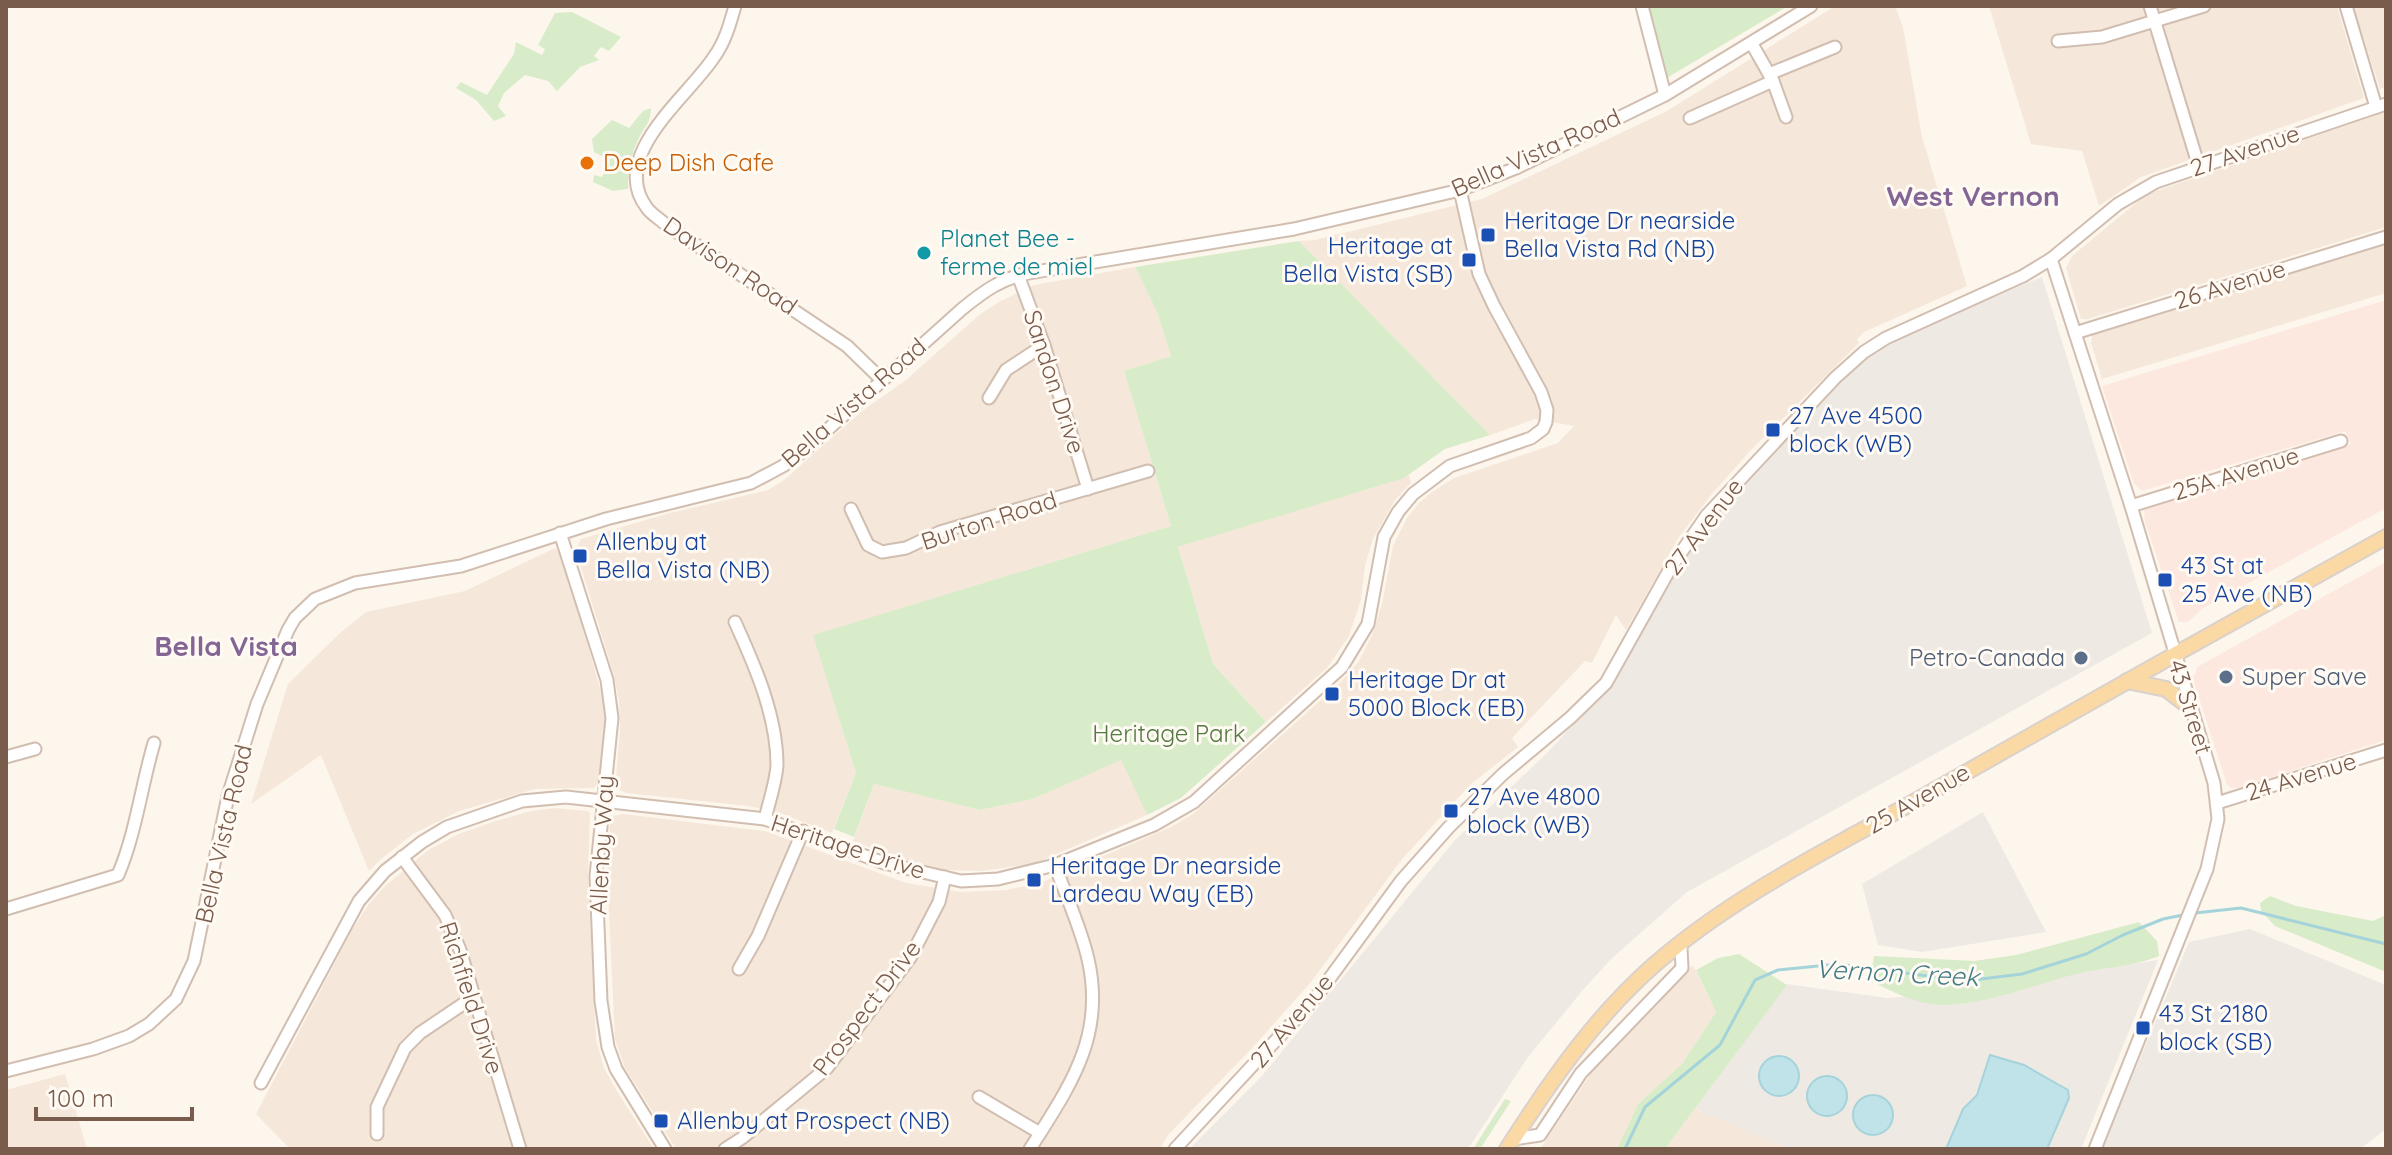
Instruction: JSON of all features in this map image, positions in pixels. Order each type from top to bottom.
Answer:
[{"type":"main road","name":"25 Avenue","points":[[1510,1144],[1556,1074],[1608,1010],[1652,967],[1707,922],[1768,883],[2386,537]]},
{"type":"main road","points":[[2126,681],[2166,689],[2191,708]]},
{"type":"street","name":"Davison Road","points":[[735,6],[715,57],[647,139],[638,163],[638,187],[646,208],[665,224],[847,346],[882,380]]},
{"type":"street","points":[[1642,6],[1665,95]]},
{"type":"street","name":"Bella Vista Road","points":[[6,1071],[93,1049],[129,1036],[164,1013],[176,999],[197,950],[236,765],[277,652],[288,630],[315,599],[341,587],[461,566],[560,533],[657,505],[735,488],[765,477],[806,449],[986,289],[1018,275],[1279,232],[1460,190],[1516,168],[1665,95],[1811,6]]},
{"type":"street","points":[[2150,6],[2199,167]]},
{"type":"street","points":[[2058,41],[2102,37],[2204,6]]},
{"type":"street","points":[[2346,6],[2381,105]]},
{"type":"street","points":[[1752,44],[1771,78],[1786,117]]},
{"type":"street","points":[[1690,118],[1835,47]]},
{"type":"street","name":"27 Avenue","points":[[1175,1149],[1316,997],[1401,881],[1449,827],[1503,774],[1580,710],[1606,683],[1692,535],[1723,496],[1835,378],[1864,352],[1886,338],[2023,276],[2051,259],[2118,204],[2156,182],[2381,105]]},
{"type":"street","name":"Heritage Drive","points":[[261,1083],[359,901],[385,871],[447,827],[522,801],[544,797],[602,800],[765,819],[884,863],[961,881],[998,879],[1055,865],[1154,825],[1194,802],[1342,667],[1368,624],[1384,537],[1413,494],[1450,466],[1531,438],[1543,429],[1547,416],[1545,401],[1486,292],[1460,190]]},
{"type":"street","name":"26 Avenue","points":[[2075,333],[2386,237]]},
{"type":"street","name":"43 Street","points":[[2051,259],[2131,506],[2214,783],[2217,803],[2215,838],[2195,901],[2095,1149]]},
{"type":"street","name":"Sandon Drive","points":[[1018,275],[1044,345],[1088,489]]},
{"type":"street","points":[[989,398],[1006,370],[1044,345]]},
{"type":"street","name":"25A Avenue","points":[[2131,506],[2341,441]]},
{"type":"street","name":"Burton Road","points":[[851,509],[868,545],[882,552],[906,548],[940,532],[1148,471]]},
{"type":"street","name":"Allenby Way","points":[[560,533],[607,680],[612,718],[596,876],[601,1001],[608,1047],[616,1069],[665,1149]]},
{"type":"street","points":[[735,622],[754,662],[773,730],[777,766],[765,819]]},
{"type":"street","points":[[6,909],[118,875],[130,845],[154,743]]},
{"type":"street","points":[[6,757],[35,749]]},
{"type":"street","name":"24 Avenue","points":[[2217,803],[2386,750]]},
{"type":"street","points":[[739,969],[758,936],[803,831]]},
{"type":"street","name":"Richfield Drive","points":[[402,857],[445,915],[460,950],[520,1149]]},
{"type":"street","points":[[1030,1149],[1072,1082],[1083,1056],[1094,1007],[1088,959],[1055,865]]},
{"type":"street","name":"Prospect Drive","points":[[725,1149],[827,1068],[910,958],[939,902],[945,877]]},
{"type":"street","name":"25 Avenue","points":[[1510,1144],[1540,1135],[1581,1073],[1682,968],[1681,948]]},
{"type":"street","points":[[377,1134],[377,1107],[405,1048],[420,1033],[466,1002],[474,1000]]},
{"type":"street","points":[[979,1097],[1040,1133]]},
{"type":"shaded area","points":[[1835,6],[1895,6],[1903,27],[1922,137],[1967,286],[1864,332],[1857,339],[1859,343],[1750,451],[1679,537],[1626,630],[1616,615],[1592,663],[1585,661],[1512,738],[1518,747],[1470,785],[1403,858],[1311,982],[1168,1135],[1160,1149],[676,1149],[624,1066],[615,1039],[607,871],[613,816],[623,814],[765,831],[906,883],[961,892],[1006,890],[1040,883],[1171,827],[1193,814],[1340,683],[1359,661],[1382,604],[1393,546],[1418,504],[1454,478],[1558,443],[1574,426],[1535,419],[1490,435],[1299,241],[1315,240],[1482,199],[1667,111]]},
{"type":"shaded area","points":[[1989,6],[2337,6],[2364,98],[2141,177],[2099,206],[2082,151],[2031,144]]},
{"type":"shaded area","points":[[2353,6],[2386,6],[2386,87],[2380,89]]},
{"type":"shaded area","points":[[2386,112],[2386,227],[2081,319],[2066,268],[2072,256],[2142,198]]},
{"type":"shaded area","points":[[2386,244],[2386,293],[2102,379],[2091,343],[2092,335]]},
{"type":"shaded area","points":[[1135,267],[1157,312],[1171,356],[1124,371],[1171,526],[814,635],[856,773],[832,833],[780,813],[748,806],[620,790],[616,776],[619,700],[576,551],[581,539],[666,514],[768,490],[784,480],[862,411],[906,380],[979,315],[999,302],[1034,285]]},
{"type":"shaded area","points":[[2042,277],[2152,633],[1687,892],[1611,959],[1582,991],[1528,1057],[1468,1149],[1189,1149],[1262,1076],[1455,840],[1549,751],[1615,678],[1676,566],[1725,497],[1867,355],[1925,326]]},
{"type":"shaded area","points":[[2386,300],[2386,508],[2203,608],[2188,622],[2179,622],[2145,522],[2144,510],[2351,444],[2345,431],[2142,491],[2134,484],[2102,386]]},
{"type":"shaded area","points":[[1409,475],[1411,483],[1395,500],[1373,539],[1365,566],[1361,600],[1349,636],[1327,668],[1266,722],[1213,664],[1178,547]]},
{"type":"shaded area","points":[[555,548],[562,555],[605,706],[600,779],[594,788],[535,789],[459,811],[413,834],[369,871],[321,755],[251,804],[288,684],[340,633],[366,612],[465,591]]},
{"type":"shaded area","points":[[2386,562],[2386,740],[2238,788],[2227,785],[2192,676],[2197,667]]},
{"type":"shaded area","points":[[1121,759],[1147,815],[1036,863],[982,871],[945,870],[896,858],[853,841],[874,784],[980,810],[1033,799]]},
{"type":"shaded area","points":[[555,808],[590,813],[588,875],[596,1040],[604,1068],[654,1149],[290,1149],[256,1114],[352,930],[369,904],[428,850],[461,833],[496,821]]},
{"type":"shaded area","points":[[1983,812],[2046,932],[1922,952],[1878,945],[1862,884]]},
{"type":"shaded area","points":[[2250,929],[2386,985],[2386,1129],[2360,1149],[2102,1149],[2189,942]]},
{"type":"shaded area","points":[[2158,960],[2081,1149],[1790,1149],[1695,1109],[1787,984],[1887,998],[1996,990],[2083,971]]},
{"type":"shaded area","points":[[1693,965],[1716,1012],[1682,1064],[1638,1104],[1617,1149],[1540,1149],[1594,1069],[1618,1040]]},
{"type":"shaded area","points":[[65,1074],[87,1149],[6,1149],[6,1090]]},
{"type":"shaded area","points":[[1695,1109],[1790,1149],[1665,1149]]},
{"type":"green space","points":[[1645,6],[1788,6],[1660,82]]},
{"type":"green space","points":[[572,12],[621,37],[609,51],[601,47],[594,56],[599,60],[580,67],[557,91],[548,81],[525,75],[504,93],[498,106],[506,116],[494,121],[476,100],[456,88],[461,82],[487,95],[514,54],[516,42],[542,55],[545,49],[538,45],[555,13]]},
{"type":"green space","points":[[651,108],[649,121],[632,157],[628,189],[613,191],[593,182],[594,175],[602,177],[610,160],[594,152],[592,139],[612,120],[629,128],[643,111]]},
{"type":"green space","name":"Heritage Park","points":[[1299,241],[1490,435],[1445,449],[1404,478],[1178,547],[1213,664],[1266,722],[1181,798],[1147,815],[1121,760],[1033,799],[980,810],[874,784],[854,837],[834,829],[856,773],[813,635],[1171,526],[1124,371],[1171,356],[1157,312],[1135,267]]},
{"type":"green space","points":[[2270,896],[2296,906],[2373,921],[2386,915],[2386,972],[2275,926],[2261,911],[2260,903]]},
{"type":"green space","points":[[2139,922],[2157,941],[2159,956],[2129,965],[2080,973],[1975,1002],[1931,1004],[1870,981],[1874,956],[1974,961],[2016,955]]},
{"type":"green space","points":[[1739,954],[1787,985],[1665,1149],[1617,1149],[1638,1104],[1682,1064],[1716,1012],[1696,970],[1718,958]]},
{"type":"green space","points":[[1505,1099],[1511,1101],[1480,1149],[1473,1149]]},
{"type":"water","points":[[1990,1055],[2024,1065],[2068,1090],[2069,1098],[2047,1149],[1946,1149],[1963,1109],[1977,1095]]},
{"type":"water","points":[[1779,1056],[1793,1062],[1799,1076],[1793,1090],[1779,1096],[1765,1090],[1759,1076],[1765,1062]]},
{"type":"water","points":[[1827,1076],[1841,1082],[1847,1096],[1841,1110],[1827,1116],[1813,1110],[1807,1096],[1813,1082]]},
{"type":"water","points":[[1873,1095],[1887,1101],[1893,1115],[1887,1129],[1873,1135],[1859,1129],[1853,1115],[1859,1101]]},
{"type":"waterway","name":"Vernon Creek","points":[[2195,913],[2241,908],[2386,944]]},
{"type":"waterway","name":"Vernon Creek","points":[[1625,1149],[1645,1107],[1720,1045],[1755,980],[1778,970],[1838,964],[1965,981],[2022,974],[2086,954],[2123,935],[2163,919],[2183,915]]},
{"type":"place","name":"Deep Dish Cafe","points":[[587,163]]},
{"type":"place","name":"Heritage Dr nearside Bella Vista Rd (NB)","points":[[1488,235]]},
{"type":"place","name":"Planet Bee - ferme de miel","points":[[924,253]]},
{"type":"place","name":"Heritage at Bella Vista (SB)","points":[[1469,260]]},
{"type":"place","name":"27 Ave 4500 block (WB)","points":[[1773,430]]},
{"type":"place","name":"Allenby at Bella Vista (NB)","points":[[580,556]]},
{"type":"place","name":"43 St at 25 Ave (NB)","points":[[2165,580]]},
{"type":"place","name":"Petro-Canada","points":[[2081,658]]},
{"type":"place","name":"Super Save","points":[[2226,677]]},
{"type":"place","name":"Heritage Dr at 5000 Block (EB)","points":[[1332,694]]},
{"type":"place","name":"27 Ave 4800 block (WB)","points":[[1451,811]]},
{"type":"place","name":"Heritage Dr nearside Lardeau Way (EB)","points":[[1034,880]]},
{"type":"place","name":"43 St 2180 block (SB)","points":[[2143,1028]]},
{"type":"place","name":"Allenby at Prospect (NB)","points":[[661,1121]]},
{"type":"district","name":"West Vernon","points":[[1973,196]]},
{"type":"district","name":"Bella Vista","points":[[226,646]]}]
